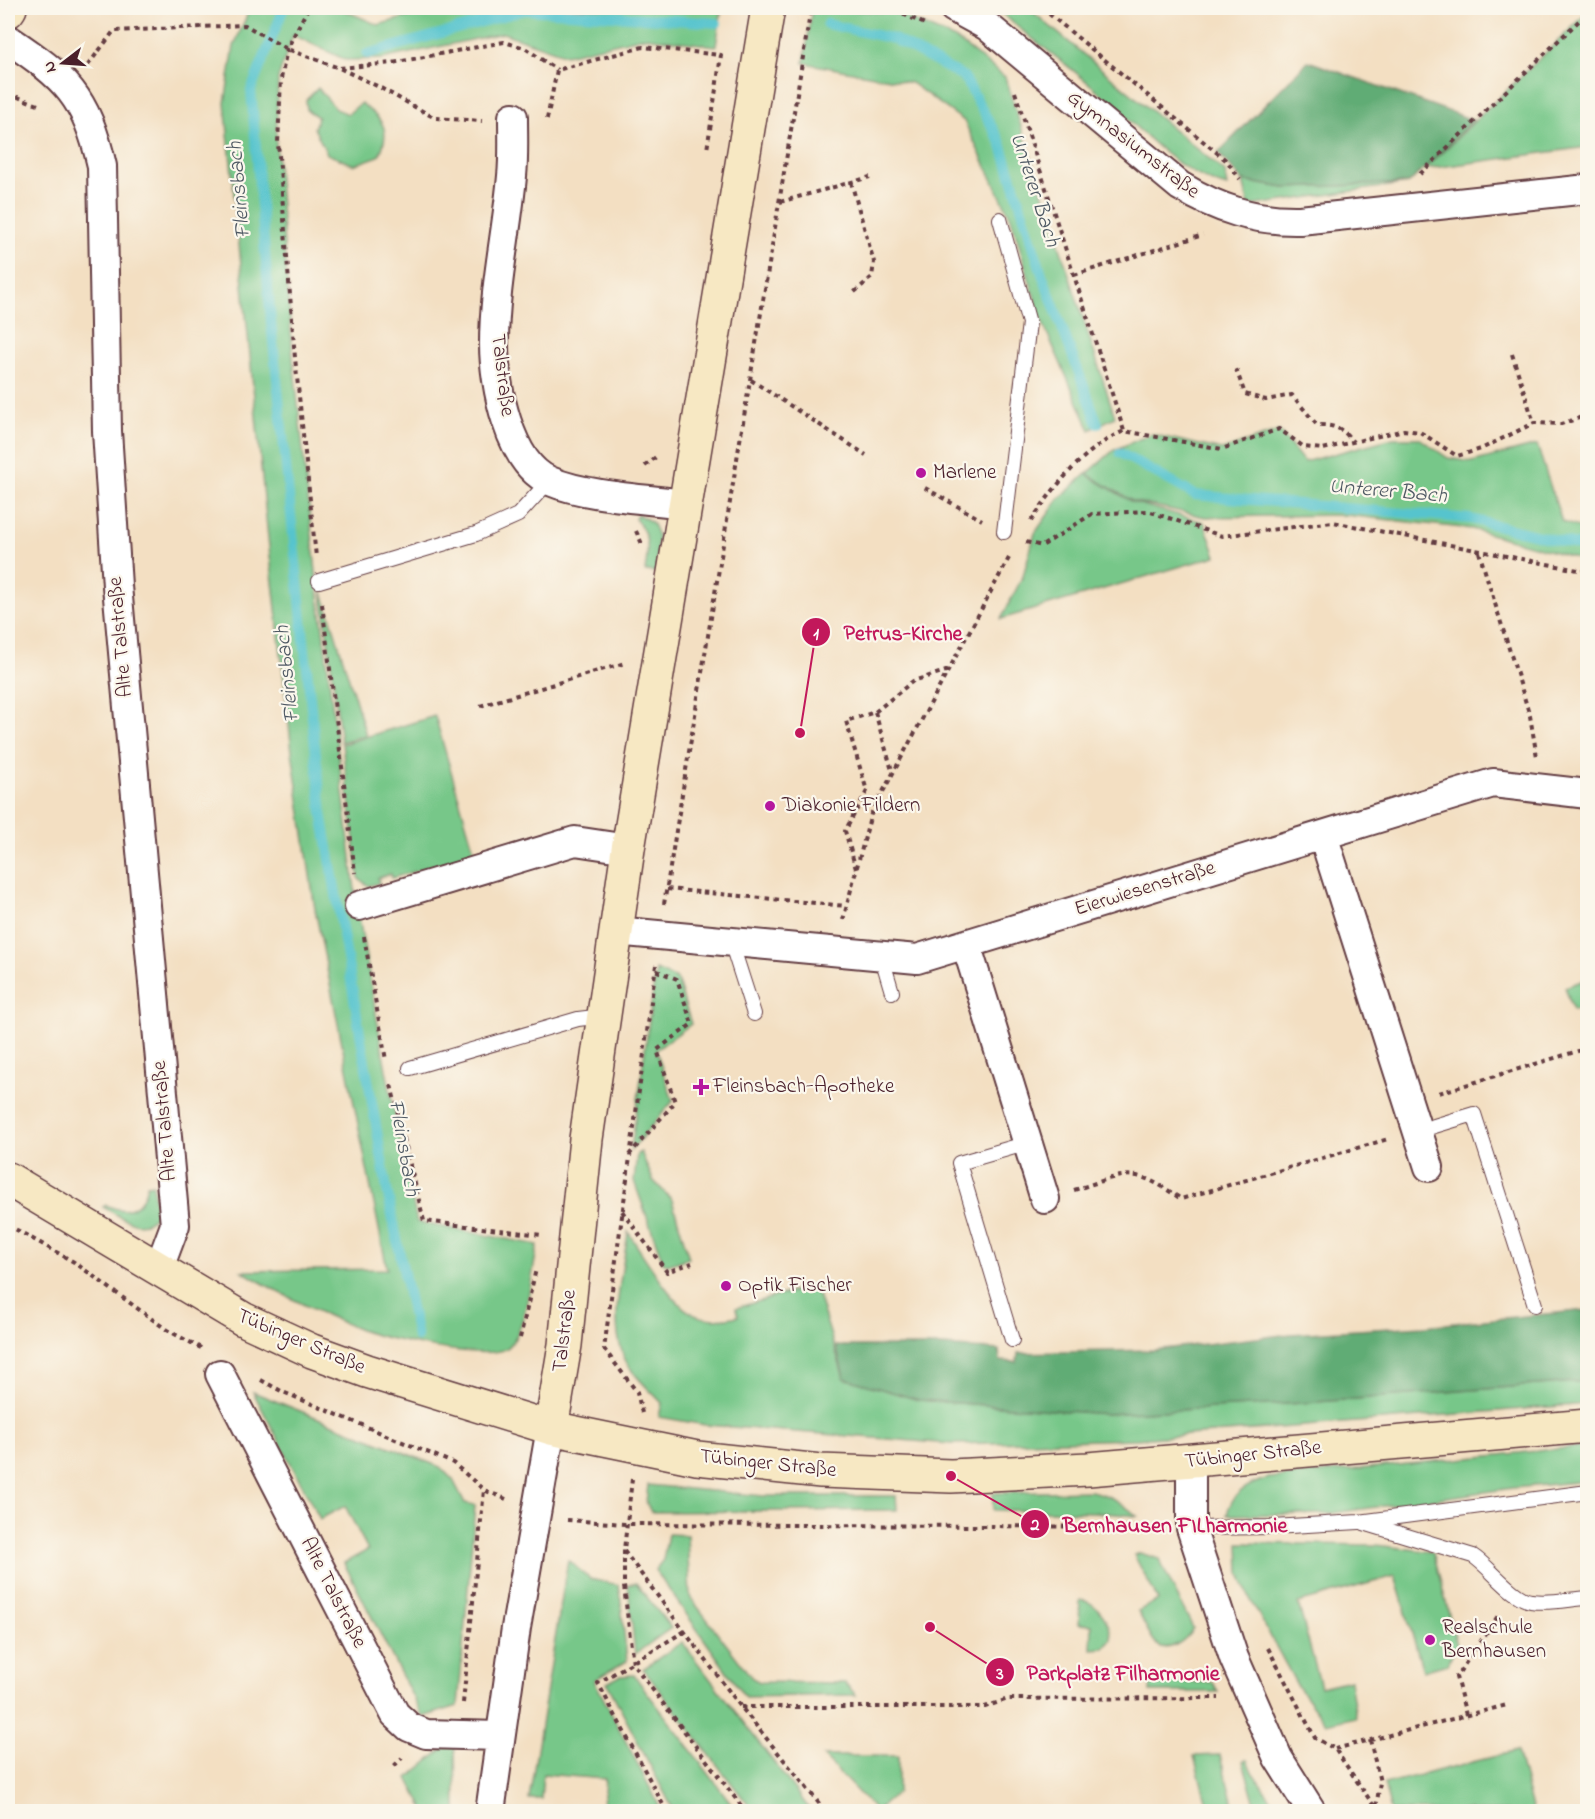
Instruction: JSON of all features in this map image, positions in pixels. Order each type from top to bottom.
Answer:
[{"type":"main road","name":"Talstraße","points":[[551,1428],[565,1345],[586,1138],[615,931],[768,8]]},
{"type":"main road","name":"Tübinger Straße","points":[[8,1179],[243,1319],[312,1351],[367,1371],[551,1428],[636,1447],[764,1467],[951,1476],[1191,1461],[1587,1426]]},
{"type":"street","name":"Gymnasiumstraße","points":[[954,8],[989,17],[1180,186],[1228,211],[1275,221],[1300,220],[1587,189]]},
{"type":"street","name":"Alte Talstraße","points":[[8,39],[71,88],[95,135],[102,166],[107,431],[117,586],[175,1225],[159,1268]]},
{"type":"street","name":"Talstraße","points":[[513,117],[513,173],[494,345],[500,394],[510,433],[526,464],[549,481],[591,491],[685,504]]},
{"type":"street","name":"Eierwiesenstraße","points":[[615,931],[882,958],[917,959],[1493,783],[1587,794]]},
{"type":"street","points":[[1323,835],[1429,1167]]},
{"type":"street","points":[[359,906],[575,841],[628,849]]},
{"type":"street","points":[[966,944],[1045,1198]]},
{"type":"street","name":"Alte Talstraße","points":[[215,1363],[395,1714],[409,1727],[426,1734],[460,1733],[499,1736]]},
{"type":"street","name":"Talstraße","points":[[490,1812],[499,1736],[535,1510],[551,1428]]},
{"type":"street","points":[[1191,1461],[1191,1528],[1234,1658],[1278,1758],[1312,1812]]},
{"type":"lane","points":[[1000,219],[1029,323],[1004,532]]},
{"type":"lane","points":[[319,581],[476,534],[518,515],[549,481]]},
{"type":"lane","points":[[731,942],[754,1014]]},
{"type":"lane","points":[[882,958],[892,992]]},
{"type":"lane","points":[[410,1068],[578,1018],[603,1016]]},
{"type":"lane","points":[[1418,1131],[1473,1114],[1535,1305]]},
{"type":"lane","points":[[1012,1340],[959,1164],[1028,1143]]},
{"type":"lane","points":[[1191,1528],[1273,1527],[1359,1522],[1587,1492]]},
{"type":"lane","points":[[1359,1522],[1473,1556],[1488,1565],[1514,1592],[1529,1601],[1587,1598]]},
{"type":"path","points":[[308,8],[287,49],[281,80],[278,143],[295,358],[319,581],[359,906],[387,1070]]},
{"type":"path","points":[[747,1812],[633,1664],[624,1586],[624,1550],[625,1524],[642,1411],[637,1392],[604,1349],[628,1156],[660,934],[811,8]]},
{"type":"path","points":[[1042,8],[1227,161],[1242,181],[1248,215]]},
{"type":"path","points":[[1380,212],[1587,12]]},
{"type":"path","points":[[71,88],[114,30],[245,25],[287,49],[339,68],[435,118],[472,122],[513,117],[545,130],[557,70]]},
{"type":"path","points":[[339,68],[392,63],[504,42],[525,48],[557,70],[643,47],[721,55]]},
{"type":"path","points":[[1011,80],[1124,431]]},
{"type":"path","points":[[780,202],[870,177]]},
{"type":"path","points":[[851,182],[874,262],[872,277],[852,295]]},
{"type":"path","points":[[1074,275],[1203,235]]},
{"type":"path","points":[[1512,354],[1534,423]]},
{"type":"path","points":[[1236,369],[1245,394],[1266,400],[1292,395],[1317,425],[1339,428],[1345,431],[1352,441]]},
{"type":"path","points":[[750,380],[866,455]]},
{"type":"path","points":[[835,953],[871,814],[1018,540],[1057,482],[1109,437],[1124,431],[1222,449],[1279,429],[1313,449],[1404,430],[1420,432],[1457,456],[1481,449],[1534,423],[1561,424],[1587,415]]},
{"type":"path","points":[[925,488],[1018,540],[1042,546],[1092,514],[1148,511],[1222,536],[1333,522],[1587,572]]},
{"type":"path","points":[[1479,552],[1530,716],[1537,753],[1536,788]]},
{"type":"path","points":[[480,706],[626,663]]},
{"type":"path","points":[[856,869],[845,831],[867,791],[846,721],[875,712],[913,681],[950,670]]},
{"type":"path","points":[[875,712],[893,774]]},
{"type":"path","points":[[667,889],[846,906]]},
{"type":"path","points":[[628,1156],[675,1102],[657,1050],[692,1024],[677,979],[655,970]]},
{"type":"path","points":[[1409,1102],[1587,1048]]},
{"type":"path","points":[[390,1082],[424,1221],[543,1235]]},
{"type":"path","points":[[1045,1198],[1128,1173],[1155,1181],[1181,1199],[1418,1131]]},
{"type":"path","points":[[621,1210],[667,1272],[692,1263]]},
{"type":"path","points":[[8,1225],[74,1262],[215,1363]]},
{"type":"path","points":[[252,1375],[284,1392],[453,1463],[484,1490],[569,1521],[625,1524],[1191,1528]]},
{"type":"path","points":[[460,1733],[484,1490]]},
{"type":"path","points":[[624,1550],[741,1707],[826,1812]]},
{"type":"path","points":[[1466,1715],[1456,1677],[1514,1592]]},
{"type":"path","points":[[667,1812],[598,1683],[685,1631]]},
{"type":"path","points":[[1267,1647],[1315,1738],[1335,1749],[1377,1810]]},
{"type":"path","points":[[741,1707],[985,1707],[1008,1699],[1227,1698]]},
{"type":"path","points":[[1335,1749],[1507,1704]]},
{"type":"path","points":[[1371,1740],[1380,1782],[1377,1810]]},
{"type":"green space","points":[[250,8],[339,8],[378,25],[439,8],[722,8],[716,46],[644,37],[566,55],[503,33],[382,59],[346,60],[293,35],[278,78],[276,143],[293,358],[317,581],[357,906],[386,1070],[417,1222],[538,1245],[524,1316],[519,1330],[514,1341],[507,1348],[496,1352],[435,1348],[372,1334],[300,1303],[242,1271],[387,1269],[315,909],[292,752],[268,538],[225,103],[234,46]]},
{"type":"green space","points":[[812,8],[896,13],[957,40],[1005,77],[1115,417],[1090,430],[1041,319],[1011,218],[964,121],[911,83],[804,63]]},
{"type":"green space","points":[[996,8],[1028,8],[1225,172],[1227,187],[1189,170],[1172,158],[1092,86]]},
{"type":"green space","points":[[1587,13],[1587,147],[1425,169]]},
{"type":"green space","points":[[1308,61],[1473,120],[1409,183],[1285,188],[1243,181],[1218,153]]},
{"type":"green space","points":[[318,88],[336,109],[348,114],[361,103],[380,120],[385,138],[379,156],[354,165],[327,154],[314,128],[318,117],[307,110],[306,100]]},
{"type":"green space","points":[[1243,181],[1285,188],[1409,183],[1249,206]]},
{"type":"green space","points":[[1279,431],[1304,462],[1393,438],[1419,438],[1448,458],[1472,462],[1537,445],[1562,522],[1587,530],[1587,561],[1472,529],[1345,515],[1205,517],[1132,501],[1087,474],[1114,450],[1151,434],[1222,450]]},
{"type":"green space","points":[[1086,474],[1132,502],[1204,522],[1216,556],[1001,619],[1023,576],[1035,533],[1058,500]]},
{"type":"green space","points":[[637,514],[652,522],[658,536],[656,572],[645,571],[647,544],[644,531],[635,519]]},
{"type":"green space","points":[[321,586],[366,735],[341,742]]},
{"type":"green space","points":[[435,716],[475,854],[392,878],[391,874],[378,878],[379,883],[369,886],[359,879],[342,744]]},
{"type":"green space","points":[[656,970],[677,979],[691,1024],[656,1050],[673,1101],[631,1150]]},
{"type":"green space","points":[[1587,979],[1587,1006],[1573,1010],[1565,987]]},
{"type":"green space","points":[[641,1152],[653,1180],[672,1200],[689,1258],[668,1265],[663,1262],[634,1181],[637,1154]]},
{"type":"green space","points":[[153,1184],[156,1215],[150,1221],[137,1224],[103,1207],[106,1205],[121,1209],[133,1208],[142,1200],[147,1185]]},
{"type":"green space","points":[[628,1232],[673,1296],[688,1311],[700,1317],[719,1319],[738,1316],[736,1308],[815,1285],[844,1378],[919,1400],[1107,1414],[1303,1403],[1587,1381],[1587,1404],[1136,1439],[952,1444],[705,1425],[659,1417],[662,1403],[639,1380],[628,1365],[621,1350],[618,1334],[618,1300]]},
{"type":"green space","points":[[1587,1310],[1587,1381],[1303,1403],[1107,1414],[919,1400],[844,1378],[836,1346],[942,1346],[999,1350],[1000,1361],[1017,1362],[1018,1353],[1154,1350],[1291,1334],[1424,1326]]},
{"type":"green space","points":[[253,1392],[440,1467],[453,1480],[465,1503],[475,1505],[458,1706],[423,1717],[344,1563],[368,1550],[345,1506],[320,1519]]},
{"type":"green space","points":[[1587,1446],[1587,1481],[1513,1488],[1326,1514],[1227,1515],[1232,1501],[1242,1490],[1269,1478]]},
{"type":"green space","points":[[648,1485],[764,1496],[896,1496],[897,1510],[651,1512],[646,1502]]},
{"type":"green space","points":[[1091,1491],[1116,1500],[1137,1516],[1094,1512],[993,1510],[993,1493]]},
{"type":"green space","points":[[668,1534],[687,1535],[690,1597],[752,1678],[760,1682],[845,1683],[856,1695],[745,1697],[655,1570],[663,1560]]},
{"type":"green space","points":[[1239,1543],[1376,1545],[1433,1552],[1457,1645],[1447,1664],[1423,1671],[1395,1576],[1298,1603],[1321,1687],[1350,1680],[1356,1717],[1326,1724],[1297,1685],[1248,1595],[1240,1573]]},
{"type":"green space","points":[[1140,1553],[1159,1559],[1193,1628],[1176,1645],[1159,1646],[1138,1611],[1158,1600],[1134,1555]]},
{"type":"green space","points":[[568,1560],[590,1579],[619,1585],[627,1661],[594,1680],[662,1811],[620,1811],[615,1807],[603,1805],[605,1779],[543,1774],[541,1799],[529,1799]]},
{"type":"green space","points":[[636,1583],[671,1628],[635,1654],[628,1585]]},
{"type":"green space","points":[[1080,1600],[1098,1609],[1109,1627],[1111,1640],[1104,1648],[1091,1649],[1092,1625],[1079,1624]]},
{"type":"green space","points":[[682,1642],[811,1811],[753,1811],[643,1669]]},
{"type":"green space","points":[[634,1675],[737,1811],[691,1811],[688,1806],[674,1811],[607,1683],[620,1676]]},
{"type":"green space","points":[[1151,1682],[1213,1682],[1218,1692],[1150,1692]]},
{"type":"green space","points":[[455,1742],[456,1811],[425,1811],[408,1778],[449,1744]]},
{"type":"green space","points":[[1517,1751],[1533,1811],[1391,1811],[1384,1784]]},
{"type":"green space","points":[[1220,1755],[1235,1811],[1209,1811],[1194,1756]]},
{"type":"green space","points":[[823,1756],[898,1756],[898,1792],[876,1811]]},
{"type":"green space","points":[[1247,1760],[1252,1772],[1280,1811],[1257,1811],[1243,1761]]},
{"type":"waterway","name":"Fleinsbach","points":[[284,8],[251,90],[271,322],[322,813],[388,1195],[417,1337]]},
{"type":"waterway","points":[[367,54],[525,10],[717,23]]},
{"type":"waterway","name":"Unterer Bach","points":[[827,24],[894,39],[964,77],[1001,143],[1042,274],[1098,424]]},
{"type":"waterway","name":"Unterer Bach","points":[[1120,453],[1195,495],[1471,519],[1588,548]]},
{"type":"place","name":"Marlene","points":[[921,473]]},
{"type":"place","name":"Petrus-Kirche","points":[[800,733]]},
{"type":"place","name":"Diakonie Fildern","points":[[770,806]]},
{"type":"place","name":"Fleinsbach-Apotheke","points":[[701,1087]]},
{"type":"place","name":"Optik Fischer","points":[[726,1286]]},
{"type":"place","name":"Bernhausen FILharmonie","points":[[951,1476]]},
{"type":"place","name":"Parkplatz Filharmonie","points":[[930,1627]]},
{"type":"place","name":"Realschule Bernhausen","points":[[1430,1640]]}]
